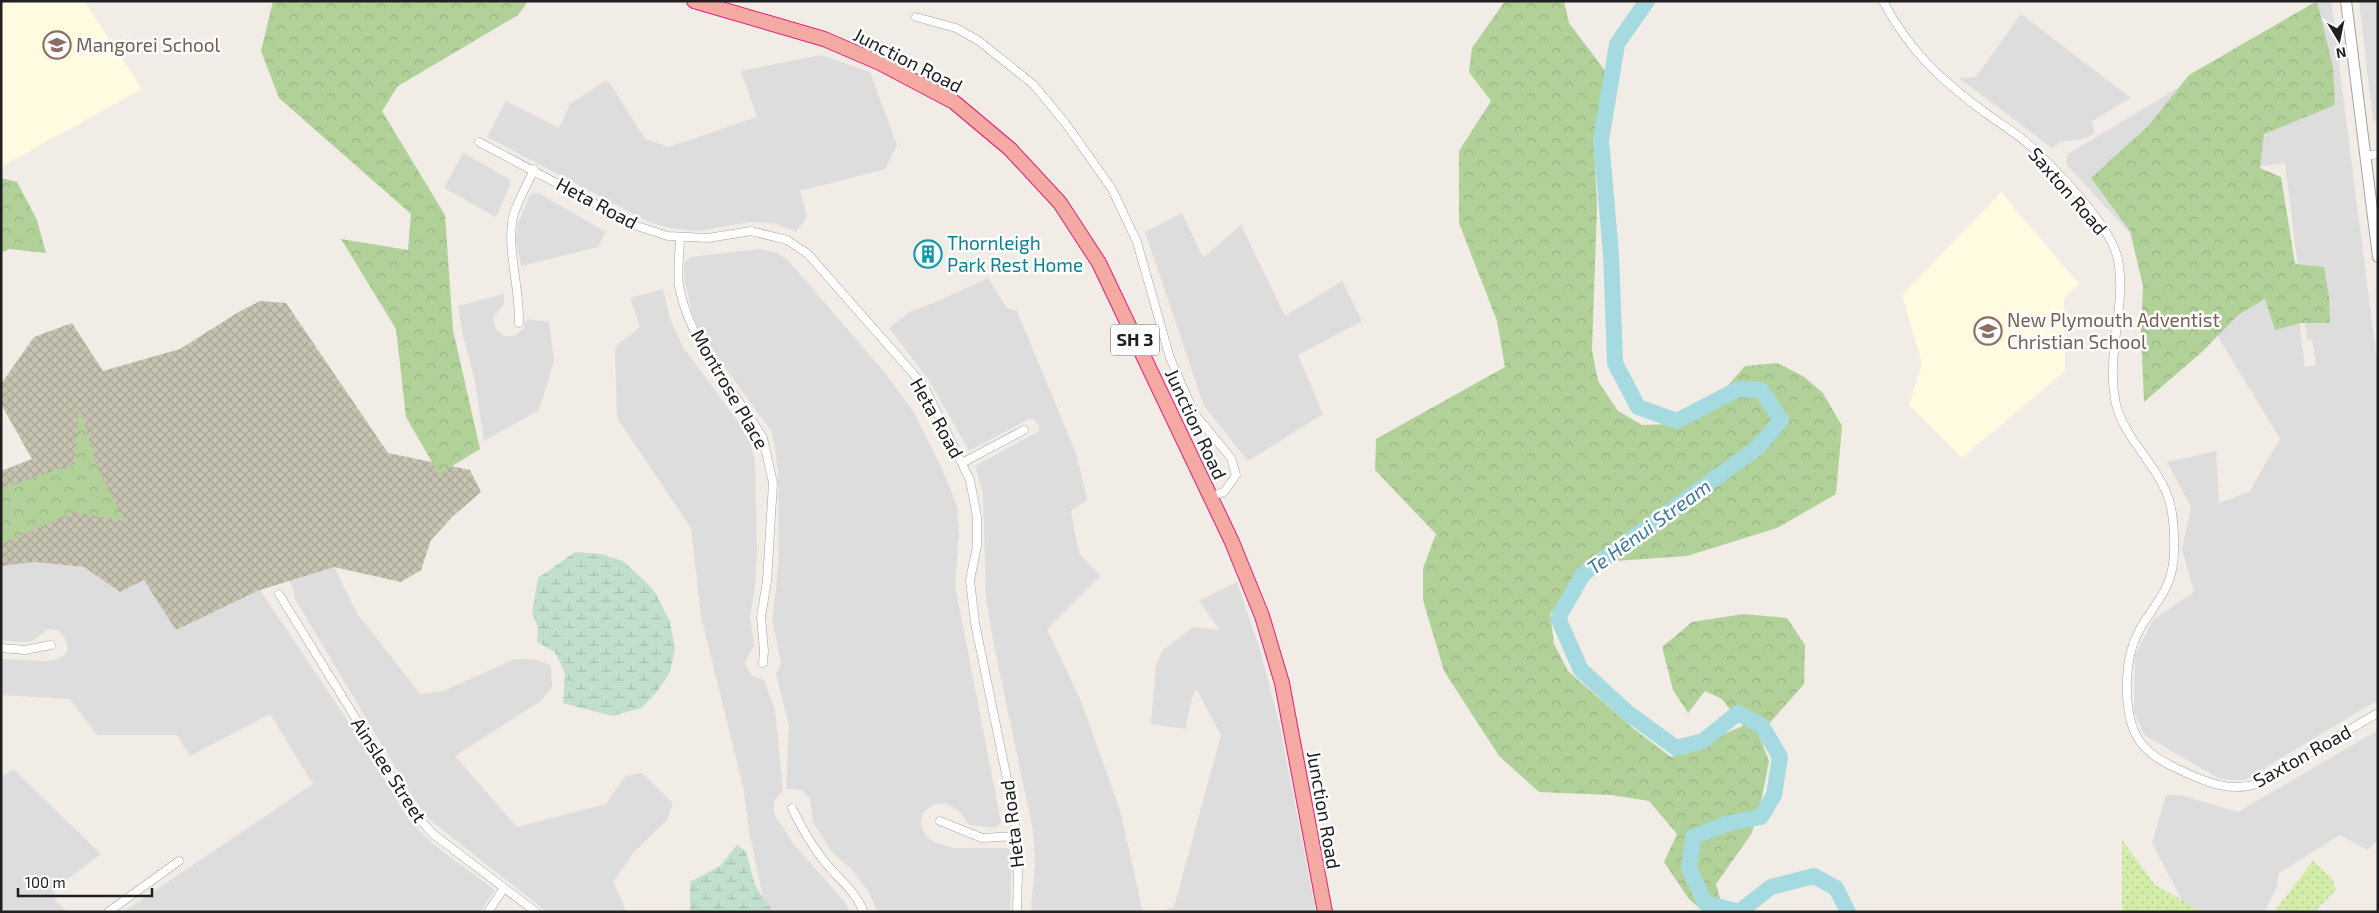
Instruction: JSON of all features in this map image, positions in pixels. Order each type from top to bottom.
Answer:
[{"type":"highway","name":"Junction Road","points":[[694,1],[824,39],[880,64],[954,102],[1010,149],[1060,203],[1099,263],[1232,542],[1262,616],[1282,683],[1324,911]]},
{"type":"street","name":"Saxton Road","points":[[1884,1],[1896,26],[1930,68],[1973,104],[2034,149],[2094,216],[2112,243],[2118,259],[2120,279],[2112,376],[2117,406],[2131,435],[2165,490],[2171,511],[2174,540],[2174,559],[2168,584],[2135,638],[2127,665],[2131,718],[2138,738],[2153,756],[2165,764],[2214,784],[2243,788],[2256,784],[2378,713]]},
{"type":"street","points":[[2346,1],[2378,257]]},
{"type":"street","points":[[916,18],[956,28],[979,41],[1034,85],[1112,189],[1137,242],[1170,358],[1190,405],[1194,413],[1230,458],[1236,476],[1224,492],[1210,498]]},
{"type":"street","name":"Heta Road","points":[[479,142],[637,226],[668,236],[708,238],[751,231],[787,240],[808,254],[924,386],[970,480],[977,517],[977,546],[970,580],[975,624],[1015,818],[1018,871],[1017,912]]},
{"type":"street","points":[[2365,156],[2378,154]]},
{"type":"street","points":[[519,323],[520,300],[513,262],[512,222],[534,170]]},
{"type":"street","name":"Montrose Place","points":[[680,237],[679,289],[689,319],[697,337],[759,431],[768,456],[773,484],[767,581],[761,617],[764,651],[763,663]]},
{"type":"street","points":[[962,463],[1024,430]]},
{"type":"street","name":"Ainslee Street","points":[[279,594],[414,813],[433,834],[536,912]]},
{"type":"street","points":[[1,648],[25,650],[51,645]]},
{"type":"street","points":[[792,808],[805,835],[825,862],[848,885],[864,912]]},
{"type":"street","points":[[940,821],[982,838],[1016,836]]},
{"type":"street","points":[[108,912],[179,861]]},
{"type":"street","points":[[488,912],[504,888]]},
{"type":"shaded area","name":"Mangorei School","points":[[1,1],[84,1],[142,89],[1,167]]},
{"type":"shaded area","points":[[2322,1],[2331,1],[2378,369],[2378,700],[2245,780],[2229,780],[2218,778],[2144,735],[2134,712],[2135,655],[2153,620],[2194,592],[2182,550],[2191,507],[2167,462],[2216,451],[2219,503],[2249,492],[2280,439],[2200,307],[2296,295],[2305,367],[2316,365],[2312,339],[2307,340],[2285,163],[2225,171],[2221,143],[2265,137],[2253,42]]},
{"type":"shaded area","points":[[2359,1],[2378,1],[2378,121],[2373,121]]},
{"type":"shaded area","points":[[2021,14],[2131,98],[2091,122],[2095,133],[2087,138],[2060,142],[2052,148],[1959,78],[1976,77]]},
{"type":"shaded area","points":[[821,55],[870,72],[897,145],[885,169],[800,191],[807,216],[796,232],[774,223],[749,222],[699,231],[675,229],[651,223],[487,137],[506,101],[559,128],[570,104],[605,81],[609,82],[645,139],[669,147],[757,117],[741,71]]},
{"type":"shaded area","points":[[2186,83],[2139,243],[2066,164],[2068,154]]},
{"type":"shaded area","points":[[463,153],[509,179],[510,185],[496,217],[444,188]]},
{"type":"shaded area","name":"New Plymouth Adventist Christian School","points":[[2001,192],[2079,284],[2064,298],[2065,371],[1962,458],[1909,405],[1922,364],[1902,295]]},
{"type":"shaded area","points":[[538,193],[606,232],[598,247],[521,266],[516,241],[518,223],[530,195]]},
{"type":"shaded area","points":[[1182,213],[1203,258],[1241,225],[1285,316],[1342,281],[1362,321],[1298,355],[1323,414],[1248,461],[1204,406],[1145,232]]},
{"type":"shaded area","points":[[760,249],[777,253],[787,259],[885,373],[913,411],[942,469],[957,506],[959,534],[955,585],[1001,822],[995,828],[969,825],[959,811],[945,803],[932,805],[923,813],[921,825],[926,836],[934,842],[953,848],[1008,848],[1012,851],[1010,912],[878,912],[868,891],[852,870],[832,852],[813,822],[810,798],[802,790],[786,789],[789,725],[776,674],[781,664],[772,619],[779,553],[778,472],[775,449],[771,431],[704,338],[693,317],[684,278],[684,263],[690,257]]},
{"type":"shaded area","points":[[988,278],[1007,308],[1017,311],[1077,456],[1087,500],[1071,511],[1076,540],[1080,554],[1100,576],[1047,629],[1081,701],[1120,810],[1143,912],[1031,912],[1035,862],[1033,830],[995,651],[986,598],[983,493],[975,466],[1039,431],[1039,425],[1031,418],[969,451],[929,380],[889,328],[910,312]]},
{"type":"shaded area","points":[[663,289],[670,319],[683,347],[741,426],[750,442],[755,462],[757,550],[755,587],[750,617],[754,645],[745,663],[752,676],[764,680],[775,710],[783,790],[774,801],[774,814],[795,846],[844,901],[850,912],[766,912],[749,831],[744,791],[701,617],[691,528],[617,418],[615,347],[640,327],[630,298]]},
{"type":"shaded area","points":[[504,294],[504,304],[493,318],[496,329],[504,336],[514,336],[524,328],[527,319],[549,322],[554,361],[539,410],[484,441],[474,377],[462,331],[458,306]]},
{"type":"shaded area","points":[[260,301],[286,303],[388,453],[470,470],[481,492],[453,516],[431,540],[421,570],[401,582],[334,567],[257,591],[176,630],[144,580],[120,592],[84,567],[35,562],[1,566],[1,471],[32,459],[1,404],[1,384],[34,337],[72,323],[103,371],[180,349],[237,313]]},
{"type":"shaded area","points":[[35,562],[84,567],[120,592],[144,580],[260,590],[360,739],[409,820],[434,845],[495,890],[480,912],[123,912],[313,784],[270,714],[190,756],[177,735],[97,735],[70,699],[1,695],[1,659],[46,661],[58,659],[66,654],[68,646],[64,636],[58,630],[48,629],[32,641],[1,640],[1,566]]},
{"type":"shaded area","points":[[334,567],[357,613],[420,694],[443,691],[515,659],[533,659],[551,665],[552,687],[541,701],[455,756],[517,827],[606,804],[625,776],[642,773],[673,803],[667,820],[634,852],[613,882],[627,912],[547,912],[430,820],[414,799],[295,599],[293,588],[289,581]]},
{"type":"shaded area","points":[[1237,582],[1260,650],[1279,722],[1316,912],[1156,912],[1174,907],[1221,735],[1197,690],[1193,694],[1185,729],[1151,724],[1156,665],[1163,650],[1193,627],[1220,630],[1199,601]]},
{"type":"shaded area","points":[[2378,730],[2378,840],[2367,850],[2340,835],[2279,873],[2277,886],[2265,912],[2188,912],[2152,843],[2166,795],[2181,795],[2238,812]]},
{"type":"shaded area","points":[[13,769],[101,854],[54,889],[55,900],[67,912],[1,912],[1,778]]},
{"type":"green space","points":[[273,1],[528,1],[518,15],[398,86],[382,111],[445,215],[453,330],[480,449],[439,474],[406,417],[396,329],[341,239],[408,250],[411,214],[279,98],[261,51]]},
{"type":"green space","points":[[1505,1],[1564,1],[1569,23],[1606,72],[1594,145],[1597,207],[1592,350],[1598,381],[1618,411],[1642,425],[1672,424],[1711,405],[1745,366],[1777,363],[1803,376],[1823,393],[1842,426],[1836,494],[1777,528],[1687,556],[1601,562],[1570,588],[1550,614],[1554,644],[1568,671],[1634,729],[1671,757],[1689,753],[1714,738],[1743,726],[1722,699],[1705,691],[1688,713],[1673,690],[1662,647],[1692,622],[1743,614],[1787,618],[1805,645],[1804,684],[1759,735],[1769,761],[1752,833],[1716,884],[1721,902],[1746,907],[1738,912],[1704,912],[1689,899],[1664,862],[1677,834],[1649,801],[1611,795],[1539,792],[1499,756],[1444,671],[1423,600],[1423,568],[1436,534],[1375,470],[1376,439],[1505,367],[1497,321],[1459,223],[1459,151],[1491,101],[1469,72],[1472,48]]},
{"type":"green space","points":[[2317,1],[2333,67],[2335,105],[2264,134],[2260,168],[2281,177],[2295,264],[2324,267],[2329,297],[2330,323],[2301,323],[2275,330],[2265,299],[2238,315],[2203,351],[2144,402],[2141,333],[2143,286],[2130,231],[2091,178],[2149,125],[2189,75]]},
{"type":"green space","points":[[1,178],[17,182],[37,220],[46,253],[9,249],[1,253]]},
{"type":"green space","points":[[79,407],[99,470],[124,521],[74,512],[1,544],[1,488],[75,464]]},
{"type":"green space","points":[[575,552],[601,554],[623,561],[656,594],[670,622],[675,649],[670,672],[656,693],[641,708],[612,716],[563,703],[565,673],[555,652],[537,642],[538,627],[532,613],[538,578]]},
{"type":"green space","points":[[2122,840],[2155,885],[2203,912],[2122,912]]},
{"type":"green space","points":[[737,845],[746,852],[755,885],[773,912],[690,912],[690,882],[720,866]]},
{"type":"green space","points":[[2313,861],[2332,879],[2336,890],[2314,912],[2274,912]]},
{"type":"waterway","name":"Te Hēnui Stream","points":[[1647,1],[1617,44],[1601,140],[1611,254],[1615,363],[1638,407],[1677,421],[1738,389],[1761,390],[1781,420],[1757,448],[1583,574],[1558,618],[1581,670],[1628,713],[1676,748],[1703,741],[1738,713],[1762,726],[1780,757],[1774,795],[1761,817],[1729,823],[1693,837],[1689,868],[1705,903],[1739,912],[1771,887],[1814,876],[1836,888],[1848,912]]},
{"type":"place","name":"Mangorei School","points":[[57,45]]},
{"type":"place","name":"Thornleigh Park Rest Home","points":[[928,254]]},
{"type":"place","name":"New Plymouth Adventist Christian School","points":[[1988,331]]}]
